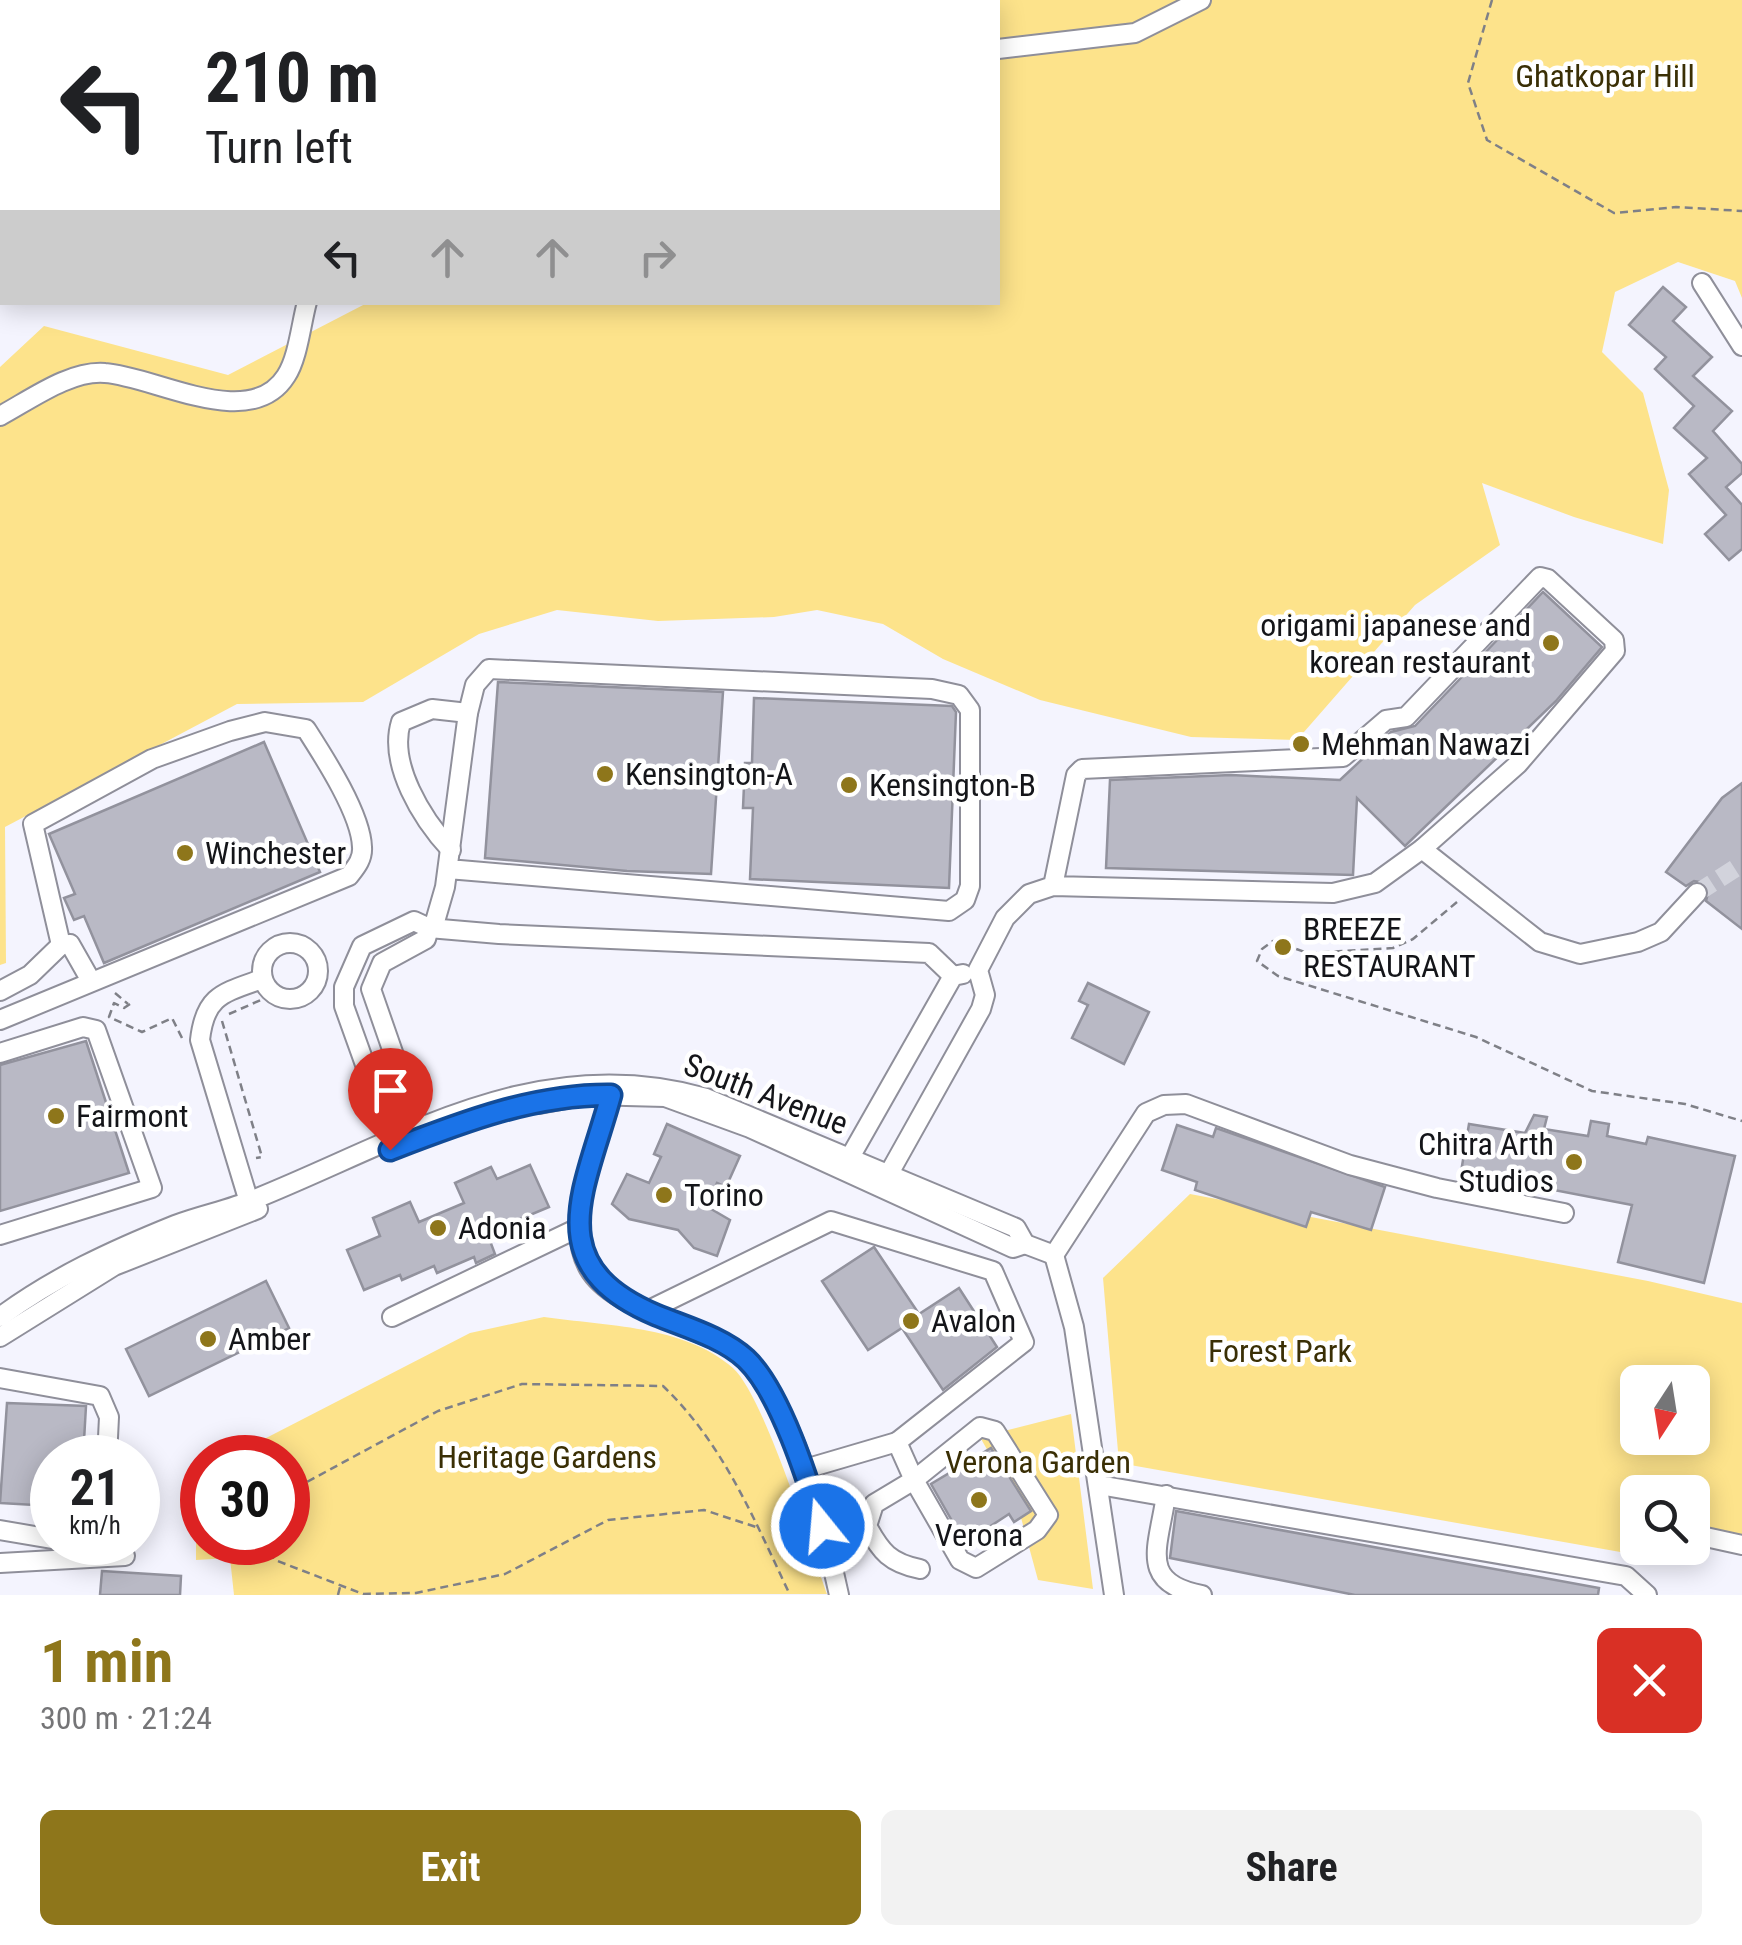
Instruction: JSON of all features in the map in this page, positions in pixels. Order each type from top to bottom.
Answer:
[{"type":"street","points":[[1000,48],[1135,32],[1200,0]]},
{"type":"street","points":[[1702,283],[1742,346]]},
{"type":"street","points":[[0,416],[65,381],[104,372],[220,402],[264,396],[286,376],[307,305]]},
{"type":"street","points":[[887,1177],[981,1010],[984,994],[978,970],[1005,918],[1029,894],[1053,886],[1333,893],[1376,883],[1422,849],[1518,764],[1615,650],[1614,640],[1540,577],[1406,718],[1386,720],[1346,756],[1082,769],[1076,775],[1053,886]]},
{"type":"street","points":[[418,1127],[371,989],[382,963],[426,939],[432,927],[449,860],[468,713],[475,685],[490,669],[932,689],[960,694],[970,710],[970,886],[966,900],[949,912],[449,860]]},
{"type":"street","points":[[449,860],[422,813],[395,744],[402,722],[432,709],[468,713]]},
{"type":"street","points":[[0,1020],[349,876],[359,862],[362,846],[329,764],[306,729],[266,722],[152,759],[33,824],[61,945]]},
{"type":"street","points":[[1422,849],[1540,942],[1580,954],[1638,942],[1661,932],[1696,893]]},
{"type":"street","points":[[391,1137],[344,1006],[344,986],[362,946],[414,921],[432,927],[499,934],[928,953],[954,976]]},
{"type":"street","points":[[0,991],[30,975],[61,945],[70,944],[77,950],[91,981]]},
{"type":"street","points":[[849,1159],[954,976],[978,970]]},
{"type":"street","points":[[249,1202],[200,1040],[203,1015],[214,1000],[262,979]]},
{"type":"street","points":[[0,1053],[83,1027],[96,1030],[152,1188],[0,1235]]},
{"type":"street","name":"South Avenue","points":[[0,1317],[68,1271],[178,1224],[249,1202],[391,1137],[490,1100],[570,1086],[661,1086],[706,1098],[1016,1228],[1025,1244],[1054,1255]]},
{"type":"street","points":[[0,1337],[114,1266],[244,1216],[358,1162],[484,1114],[588,1095],[665,1097],[750,1128],[1013,1248],[1025,1244]]},
{"type":"street","points":[[611,1095],[576,1222],[591,1272],[647,1311],[712,1338],[746,1360],[767,1390],[805,1469],[840,1595]]},
{"type":"street","points":[[1114,1595],[1074,1328],[1054,1255],[1146,1113],[1164,1104],[1186,1104],[1350,1166],[1564,1213]]},
{"type":"street","points":[[647,1311],[831,1221],[993,1270],[1024,1342],[897,1442],[805,1469]]},
{"type":"street","points":[[392,1317],[578,1228]]},
{"type":"street","points":[[0,1378],[100,1396],[109,1417],[108,1435]]},
{"type":"street","points":[[897,1442],[914,1480],[960,1560],[976,1568],[1037,1530],[1048,1515],[995,1431],[980,1427],[914,1480],[874,1504],[867,1526],[880,1551],[896,1564],[920,1569]]},
{"type":"street","points":[[1098,1485],[1626,1576],[1647,1595]]},
{"type":"street","points":[[1166,1495],[1158,1572],[1165,1584],[1178,1591],[1202,1595]]},
{"type":"street","points":[[0,1530],[30,1535]]},
{"type":"street","points":[[1710,1538],[1742,1545]]},
{"type":"street","points":[[0,1563],[30,1561]]},
{"type":"path","points":[[1492,0],[1468,83],[1487,140],[1614,213],[1676,207],[1742,211]]},
{"type":"path","points":[[1474,888],[1414,939],[1393,948],[1308,952],[1273,942],[1262,949],[1257,961],[1278,976],[1476,1037],[1592,1091],[1685,1104],[1742,1121]]},
{"type":"path","points":[[130,1004],[124,1008],[114,1003],[109,1017],[142,1032],[172,1018],[177,1024]]},
{"type":"path","points":[[310,1480],[438,1411],[522,1384],[569,1381],[663,1386],[697,1418],[790,1595]]},
{"type":"path","points":[[287,1565],[363,1594],[416,1593],[505,1574],[608,1520],[704,1510],[758,1528]]},
{"type":"path","points":[[338,1595],[340,1585]]},
{"type":"green space","name":"Ghatkopar Hill","points":[[1000,0],[1742,0],[1742,298],[1735,281],[1678,262],[1615,292],[1602,352],[1643,393],[1669,490],[1663,544],[1482,483],[1500,545],[1415,605],[1297,740],[1191,737],[1040,700],[943,659],[883,624],[817,610],[774,617],[658,621],[557,610],[479,634],[363,702],[237,704],[5,827],[6,963],[0,965],[0,367],[44,326],[228,375],[363,305],[1000,305]]},
{"type":"green space","name":"Forest Park","points":[[1190,1194],[1648,1281],[1742,1303],[1742,1538],[1710,1532],[1710,1475],[1620,1475],[1620,1552],[1119,1463],[1103,1278]]},
{"type":"green space","name":"Heritage Gardens","points":[[544,1317],[618,1326],[691,1343],[733,1368],[759,1409],[772,1440],[827,1594],[234,1595],[231,1565],[310,1565],[310,1435],[272,1435],[470,1333]]},
{"type":"green space","name":"Verona Garden","points":[[1071,1414],[1093,1589],[1038,1580],[1017,1503],[980,1437]]},
{"type":"building","points":[[1663,287],[1686,307],[1673,321],[1712,357],[1693,376],[1732,411],[1713,431],[1742,464],[1742,473],[1726,487],[1742,505],[1742,549],[1729,560],[1705,534],[1726,515],[1689,474],[1707,458],[1674,428],[1694,406],[1655,369],[1666,357],[1629,325]]},
{"type":"building","points":[[1543,592],[1602,647],[1556,701],[1405,846],[1357,798],[1353,875],[1106,868],[1110,780],[1231,775],[1340,780],[1391,732],[1415,726]]},
{"type":"building","name":"Kensington-A","points":[[498,682],[723,692],[711,874],[485,858]]},
{"type":"building","name":"Kensington-B","points":[[754,698],[952,706],[956,712],[949,888],[750,879],[753,808],[743,808],[745,763],[752,763]]},
{"type":"building","name":"Winchester","points":[[264,742],[320,872],[104,963],[84,916],[74,920],[64,898],[75,894],[49,834]]},
{"type":"building","points":[[1742,783],[1742,929],[1706,901],[1709,890],[1705,883],[1694,881],[1686,886],[1666,872],[1722,798]]},
{"type":"building","points":[[1088,983],[1149,1012],[1124,1064],[1072,1038],[1088,1005],[1079,1001]]},
{"type":"building","name":"Fairmont","points":[[86,1041],[129,1173],[0,1211],[0,1065]]},
{"type":"building","points":[[1534,1115],[1547,1117],[1544,1129],[1588,1136],[1591,1121],[1609,1124],[1607,1136],[1646,1144],[1648,1137],[1735,1156],[1704,1283],[1618,1262],[1632,1205],[1512,1182],[1511,1186],[1460,1178],[1469,1124],[1525,1133]]},
{"type":"building","name":"Torino","points":[[667,1124],[740,1156],[726,1187],[717,1183],[706,1206],[730,1220],[717,1256],[694,1248],[678,1230],[629,1219],[612,1204],[627,1174],[649,1183],[661,1157],[654,1154]]},
{"type":"building","points":[[1177,1125],[1213,1137],[1216,1128],[1385,1187],[1371,1230],[1311,1212],[1306,1227],[1195,1190],[1197,1182],[1162,1170]]},
{"type":"building","name":"Adonia","points":[[530,1165],[549,1207],[487,1233],[495,1254],[476,1263],[474,1257],[437,1273],[434,1266],[402,1280],[400,1275],[364,1290],[347,1250],[380,1236],[373,1218],[410,1202],[419,1222],[464,1203],[455,1183],[491,1167],[497,1179]]},
{"type":"building","name":"Avalon","points":[[874,1247],[919,1314],[959,1288],[997,1347],[943,1390],[902,1328],[868,1350],[822,1281]]},
{"type":"building","name":"Amber","points":[[266,1281],[289,1328],[149,1396],[126,1349]]},
{"type":"building","points":[[7,1403],[86,1406],[84,1435],[30,1435],[30,1505],[0,1503]]},
{"type":"building","name":"Verona","points":[[991,1448],[1031,1511],[1014,1522],[1009,1514],[977,1535],[981,1541],[968,1549],[931,1484]]},
{"type":"building","points":[[1176,1511],[1599,1588],[1598,1595],[1355,1595],[1170,1558]]},
{"type":"building","points":[[102,1571],[181,1576],[180,1595],[100,1595]]},
{"type":"tunnel","points":[[1697,893],[1742,864]]},
{"type":"place","name":"origami japanese and korean restaurant","points":[[1551,643]]},
{"type":"place","name":"Mehman Nawazi","points":[[1301,744]]},
{"type":"place","name":"Kensington-A","points":[[605,774]]},
{"type":"place","name":"Kensington-B","points":[[849,785]]},
{"type":"place","name":"Winchester","points":[[185,853]]},
{"type":"place","name":"BREEZE RESTAURANT","points":[[1283,947]]},
{"type":"place","name":"Fairmont","points":[[56,1116]]},
{"type":"place","name":"Chitra Arth Studios","points":[[1574,1162]]},
{"type":"place","name":"Torino","points":[[664,1195]]},
{"type":"place","name":"Adonia","points":[[438,1228]]},
{"type":"place","name":"Avalon","points":[[911,1321]]},
{"type":"place","name":"Amber","points":[[208,1339]]},
{"type":"place","name":"Verona","points":[[979,1500]]},
{"type":"route","points":[[390,1150],[484,1114],[588,1095],[611,1095],[576,1222],[591,1272],[635,1306],[712,1338],[746,1360],[767,1390],[805,1469],[822,1526]]}]
